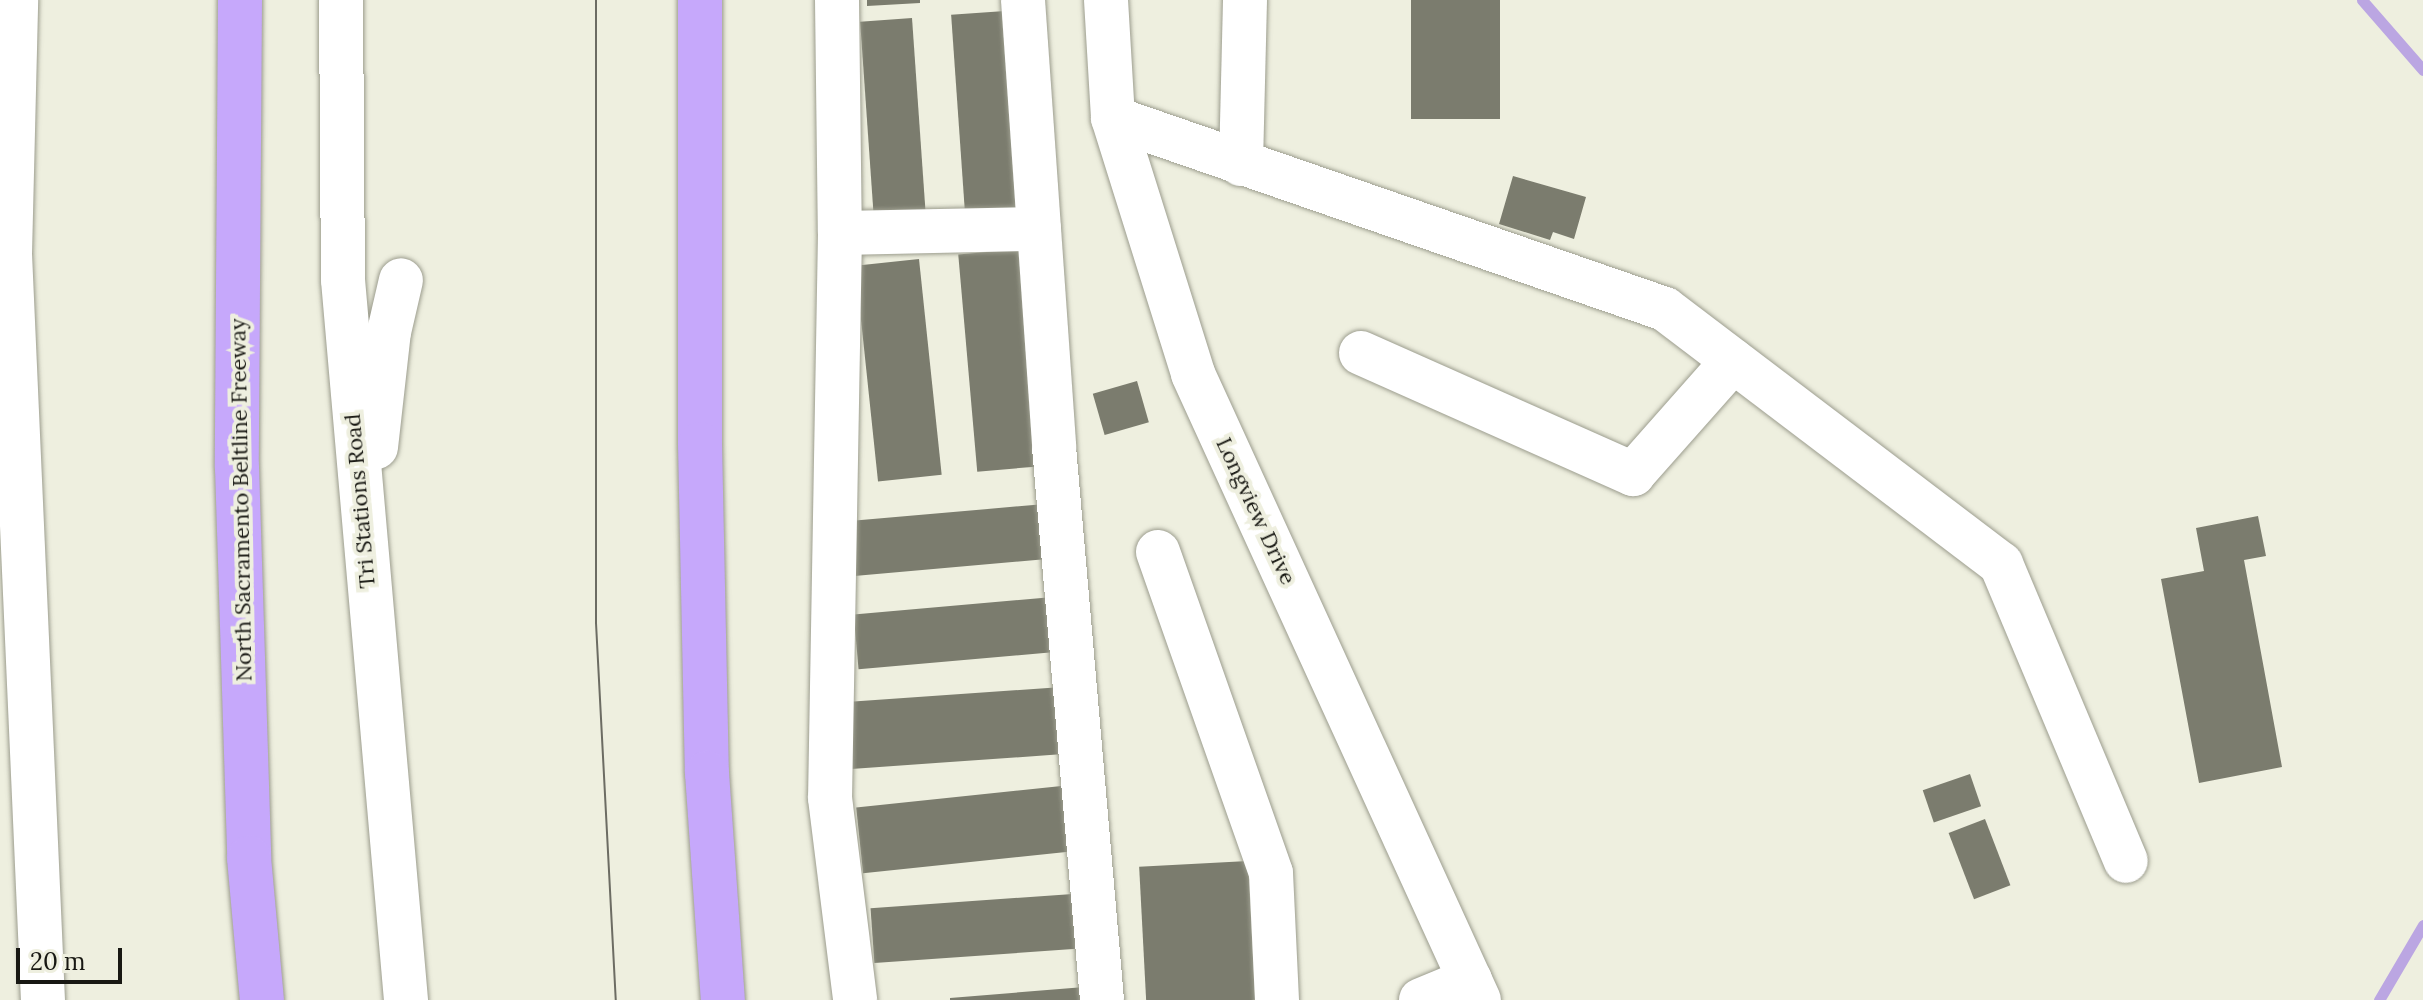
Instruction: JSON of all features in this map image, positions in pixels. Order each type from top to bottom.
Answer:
[{"type":"highway","name":"North Sacramento Beltline Freeway","points":[[240,0],[237,467],[249,858],[262,1000]]},
{"type":"highway","points":[[700,0],[706,726],[723,1000]]},
{"type":"street","points":[[16,0],[5,254],[43,1000]]},
{"type":"street","name":"Tri Stations Road","points":[[341,0],[343,280],[364,553],[406,1000]]},
{"type":"street","points":[[837,0],[840,233],[830,798],[855,1000]]},
{"type":"street","points":[[1023,0],[1102,1000]]},
{"type":"street","name":"Longview Drive","points":[[1106,0],[1113,118],[1193,374],[1475,990]]},
{"type":"street","points":[[1241,164],[1245,0]]},
{"type":"street","points":[[1113,118],[1665,309],[2001,564],[2126,861]]},
{"type":"street","points":[[840,233],[1039,229]]},
{"type":"street","points":[[364,553],[389,332],[401,280]]},
{"type":"street","points":[[1361,353],[1633,474],[1733,361]]},
{"type":"street","points":[[1158,552],[1271,873],[1277,1000]]},
{"type":"street","points":[[1421,1000],[1475,990]]},
{"type":"building","points":[[867,0],[920,0],[920,3],[867,6]]},
{"type":"building","points":[[1411,0],[1500,0],[1500,119],[1411,119]]},
{"type":"building","points":[[1005,11],[1019,212],[965,215],[951,15]]},
{"type":"building","points":[[912,18],[926,218],[874,221],[860,22]]},
{"type":"building","points":[[1513,176],[1586,197],[1574,239],[1553,232],[1550,240],[1499,224]]},
{"type":"building","points":[[1022,249],[1041,466],[977,472],[958,255]]},
{"type":"building","points":[[919,259],[942,475],[878,482],[855,266]]},
{"type":"building","points":[[1137,381],[1149,422],[1105,435],[1093,394]]},
{"type":"building","points":[[1045,504],[1050,559],[852,576],[847,521]]},
{"type":"building","points":[[2258,516],[2266,556],[2244,560],[2282,767],[2199,783],[2161,579],[2204,571],[2196,528]]},
{"type":"building","points":[[1053,597],[1058,652],[859,669],[854,614]]},
{"type":"building","points":[[1062,687],[1067,754],[851,769],[847,702]]},
{"type":"building","points":[[1970,774],[1981,806],[1934,822],[1923,790]]},
{"type":"building","points":[[1071,785],[1078,851],[863,873],[856,808]]},
{"type":"building","points":[[1985,819],[2010,885],[1974,899],[1949,833]]},
{"type":"building","points":[[1248,861],[1255,1000],[1146,1000],[1139,867]]},
{"type":"building","points":[[1087,893],[1091,948],[874,963],[871,908]]},
{"type":"building","points":[[1097,986],[1098,1000],[950,1000],[950,998]]},
{"type":"waterway","points":[[2362,0],[2423,70]]},
{"type":"waterway","points":[[2379,1000],[2423,925]]},
{"type":"tram line","points":[[596,0],[596,623],[616,1000]]}]
